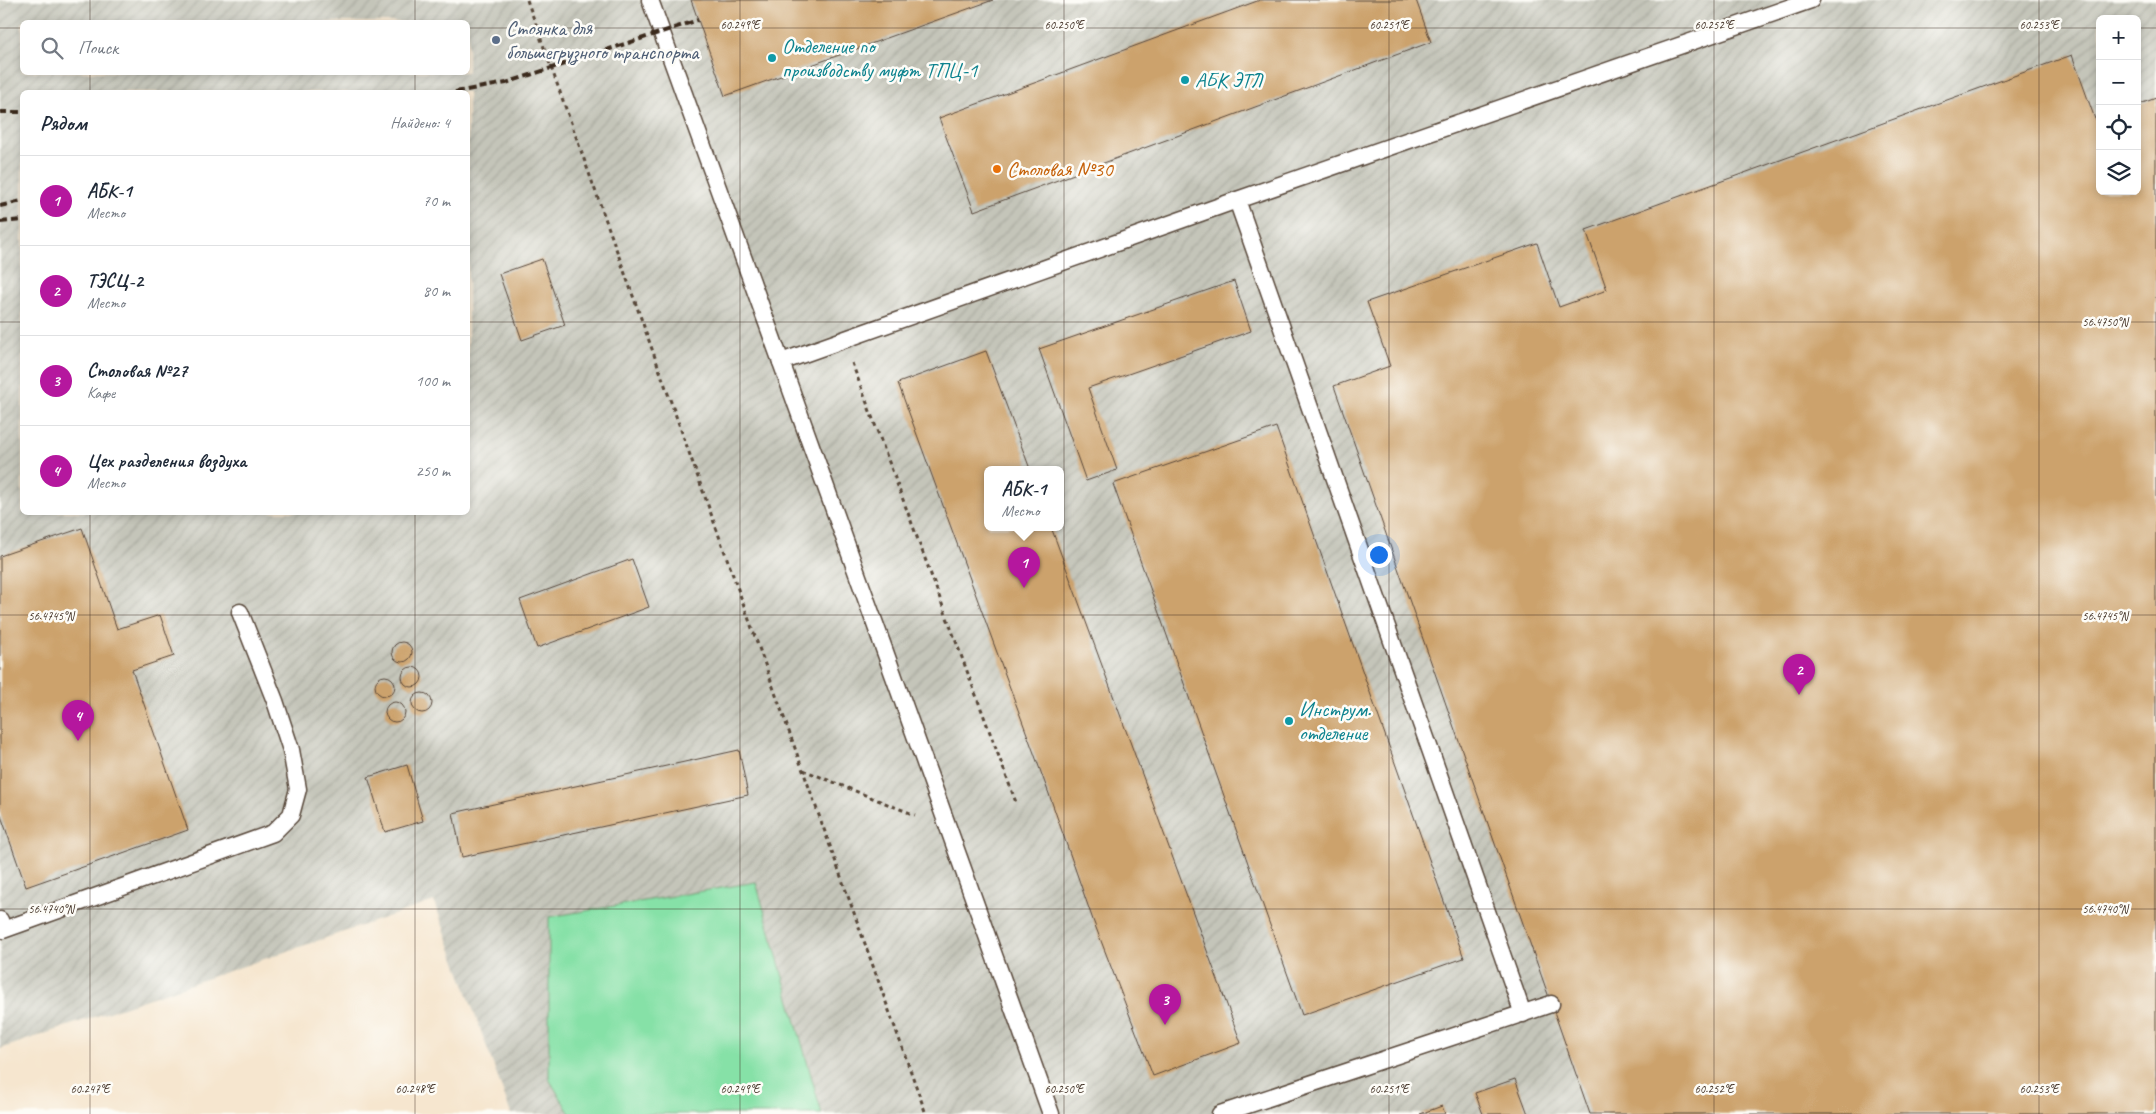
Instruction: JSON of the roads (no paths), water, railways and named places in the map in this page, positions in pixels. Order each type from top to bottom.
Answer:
[{"type":"lane","points":[[650,0],[1051,1114]]},
{"type":"lane","points":[[781,362],[1237,200],[1811,0]]},
{"type":"lane","points":[[1237,200],[1523,1014]]},
{"type":"lane","points":[[1,927],[273,833],[291,815],[298,789],[291,750],[275,701],[240,612]]},
{"type":"lane","points":[[1220,1114],[1551,1004]]},
{"type":"railway","points":[[466,90],[506,83],[698,20]]},
{"type":"railway","points":[[0,112],[20,112]]},
{"type":"railway","points":[[0,206],[20,201]]},
{"type":"railway","points":[[0,222],[20,220]]},
{"type":"place","name":"Стоянка для большегрузного транспорта","points":[[496,40]]},
{"type":"place","name":"Отделение по производству муфт ТПЦ-1","points":[[772,58]]},
{"type":"place","name":"АБК ЭТЛ","points":[[1185,80]]},
{"type":"place","name":"Столовая №30","points":[[997,169]]},
{"type":"place","name":"АБК-1","points":[[1024,588]]},
{"type":"place","name":"ТЭСЦ-2","points":[[1799,695]]},
{"type":"place","name":"Инструм. отделение","points":[[1289,721]]},
{"type":"place","name":"Цех разделения воздуха","points":[[78,741]]},
{"type":"place","name":"Столовая №27","points":[[1165,1025]]}]
